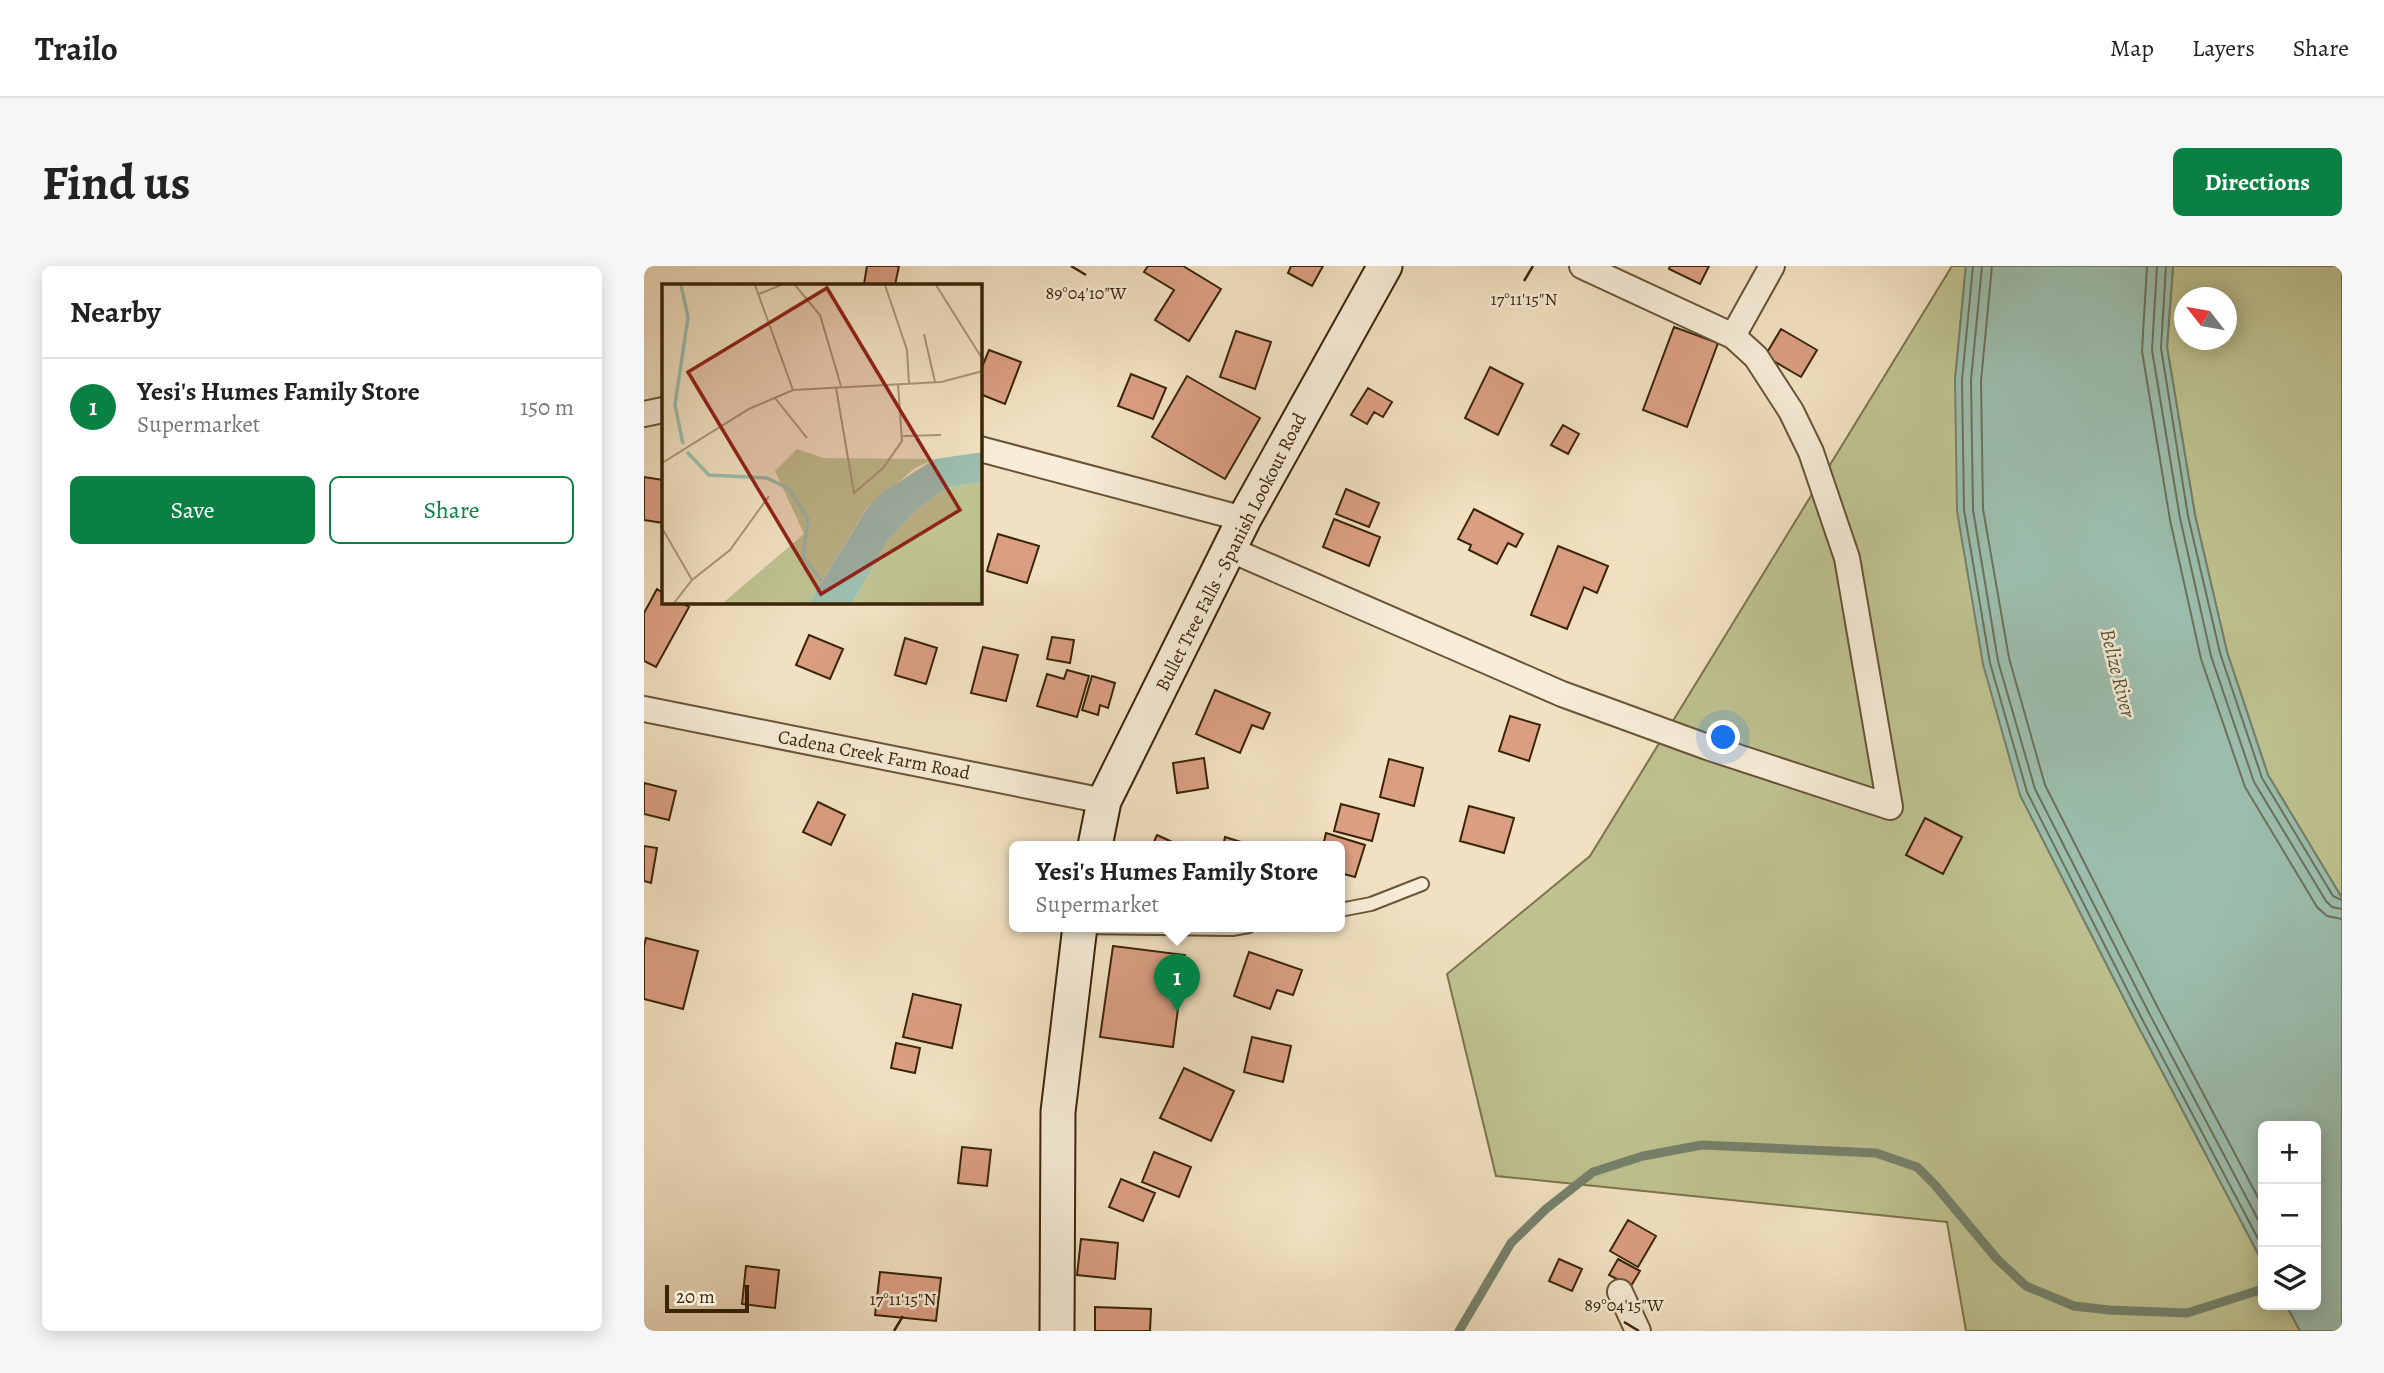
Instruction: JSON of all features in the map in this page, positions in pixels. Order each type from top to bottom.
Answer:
[{"type":"main road","name":"Bullet Tree Falls - Spanish Lookout Road","points":[[1097,841],[1104,801],[1244,519],[1385,266]]},
{"type":"main road","points":[[1057,1331],[1058,1112],[1078,932]]},
{"type":"street","points":[[1229,549],[1562,694],[1710,748],[1889,807],[1847,558],[1811,452],[1791,411],[1756,357],[1733,336],[1582,266]]},
{"type":"street","points":[[1733,336],[1772,266]]},
{"type":"street","points":[[644,414],[662,410]]},
{"type":"street","points":[[982,450],[1244,519]]},
{"type":"street","name":"Cadena Creek Farm Road","points":[[644,709],[1104,801]]},
{"type":"street","points":[[1620,1292],[1638,1331]]},
{"type":"lane","points":[[1345,909],[1371,904],[1422,884]]},
{"type":"green space","points":[[1952,266],[1966,266],[1955,380],[2020,795],[2258,1254],[2258,1310],[2289,1310],[2300,1331],[1966,1331],[1947,1222],[1496,1176],[1447,974],[1590,856]]},
{"type":"green space","points":[[2173,266],[2342,266],[2342,898],[2268,775],[2227,652],[2195,515],[2167,347]]},
{"type":"water","name":"Belize River","points":[[1966,266],[2173,266],[2167,347],[2195,515],[2227,652],[2268,775],[2342,898],[2342,1331],[2300,1331],[2289,1310],[2321,1310],[2321,1121],[2258,1121],[2258,1254],[2020,795],[1983,664],[1957,511],[1955,380]]},
{"type":"building","points":[[867,266],[899,266],[895,284],[864,284]]},
{"type":"building","points":[[1148,266],[1183,266],[1221,289],[1189,341],[1155,320],[1174,290],[1144,272]]},
{"type":"building","points":[[1291,266],[1323,266],[1312,286],[1288,273]]},
{"type":"building","points":[[1670,266],[1709,266],[1700,284],[1669,269]]},
{"type":"building","points":[[1674,327],[1718,343],[1687,427],[1643,410]]},
{"type":"building","points":[[1781,329],[1817,350],[1801,377],[1765,356]]},
{"type":"building","points":[[1236,331],[1271,342],[1255,389],[1220,377]]},
{"type":"building","points":[[989,350],[1021,362],[1005,404],[982,395],[982,367]]},
{"type":"building","points":[[1490,367],[1523,384],[1498,435],[1465,418]]},
{"type":"building","points":[[1131,374],[1166,388],[1153,419],[1118,406]]},
{"type":"building","points":[[1187,376],[1260,418],[1225,479],[1152,437]]},
{"type":"building","points":[[1368,388],[1392,402],[1383,417],[1374,412],[1367,424],[1351,415]]},
{"type":"building","points":[[1563,425],[1579,434],[1568,454],[1551,445]]},
{"type":"building","points":[[644,477],[662,480],[662,523],[644,520]]},
{"type":"building","points":[[1346,489],[1379,503],[1369,527],[1336,514]]},
{"type":"building","points":[[1474,509],[1523,534],[1516,547],[1508,543],[1497,564],[1469,550],[1471,545],[1458,539]]},
{"type":"building","points":[[1334,519],[1380,537],[1369,566],[1323,547]]},
{"type":"building","points":[[998,534],[1039,546],[1027,583],[987,571]]},
{"type":"building","points":[[1558,546],[1608,566],[1597,593],[1584,587],[1567,629],[1531,615]]},
{"type":"building","points":[[657,589],[662,592],[662,604],[684,604],[689,607],[656,667],[644,661],[644,613]]},
{"type":"building","points":[[809,635],[843,649],[830,679],[796,665]]},
{"type":"building","points":[[1052,637],[1074,640],[1070,663],[1047,659]]},
{"type":"building","points":[[905,638],[937,648],[926,684],[895,675]]},
{"type":"building","points":[[983,647],[1018,655],[1006,701],[971,693]]},
{"type":"building","points":[[1067,670],[1089,676],[1077,717],[1037,706],[1047,674],[1064,679]]},
{"type":"building","points":[[1092,676],[1115,683],[1108,708],[1100,705],[1098,715],[1082,710]]},
{"type":"building","points":[[1215,690],[1270,713],[1263,729],[1252,725],[1240,753],[1196,734]]},
{"type":"building","points":[[1510,716],[1540,725],[1529,761],[1499,751]]},
{"type":"building","points":[[1204,758],[1208,788],[1177,793],[1173,763]]},
{"type":"building","points":[[1389,759],[1423,768],[1414,806],[1380,797]]},
{"type":"building","points":[[644,783],[676,791],[669,820],[644,814]]},
{"type":"building","points":[[818,802],[845,815],[831,845],[803,832]]},
{"type":"building","points":[[1341,804],[1379,814],[1372,841],[1334,831]]},
{"type":"building","points":[[1469,806],[1514,818],[1504,853],[1460,841]]},
{"type":"building","points":[[1925,818],[1962,837],[1943,874],[1906,855]]},
{"type":"building","points":[[1326,833],[1365,845],[1355,877],[1345,874],[1345,841],[1324,841]]},
{"type":"building","points":[[1157,835],[1170,841],[1154,841]]},
{"type":"building","points":[[644,846],[657,848],[651,883],[644,881]]},
{"type":"building","points":[[646,938],[698,951],[683,1009],[644,999]]},
{"type":"building","points":[[1113,946],[1185,955],[1173,1047],[1100,1037]]},
{"type":"building","points":[[1249,952],[1302,970],[1293,995],[1277,990],[1270,1009],[1234,996]]},
{"type":"building","points":[[913,994],[961,1005],[952,1048],[903,1037]]},
{"type":"building","points":[[1252,1037],[1291,1046],[1283,1082],[1244,1072]]},
{"type":"building","points":[[896,1043],[920,1048],[915,1073],[891,1068]]},
{"type":"building","points":[[1184,1068],[1234,1091],[1211,1141],[1160,1118]]},
{"type":"building","points":[[962,1147],[991,1150],[987,1186],[958,1183]]},
{"type":"building","points":[[1154,1152],[1191,1167],[1179,1197],[1142,1182]]},
{"type":"building","points":[[1121,1179],[1155,1193],[1143,1221],[1109,1207]]},
{"type":"building","points":[[1628,1220],[1656,1236],[1638,1267],[1610,1251]]},
{"type":"building","points":[[1081,1239],[1118,1243],[1115,1279],[1077,1275]]},
{"type":"building","points":[[1559,1259],[1582,1269],[1572,1291],[1549,1281]]},
{"type":"building","points":[[1618,1259],[1640,1271],[1631,1286],[1609,1275]]},
{"type":"building","points":[[746,1266],[779,1270],[775,1308],[742,1304]]},
{"type":"building","points":[[880,1272],[941,1278],[936,1321],[875,1315]]},
{"type":"building","points":[[1095,1307],[1151,1309],[1150,1331],[1095,1331]]},
{"type":"waterway","points":[[1459,1331],[1511,1243],[1546,1209],[1593,1172],[1643,1156],[1702,1145],[1876,1153],[1917,1167],[1997,1259],[2026,1286],[2074,1306],[2187,1313],[2258,1291]]},
{"type":"place","name":"Yesi's Humes Family Store","points":[[1177,1012]]}]
